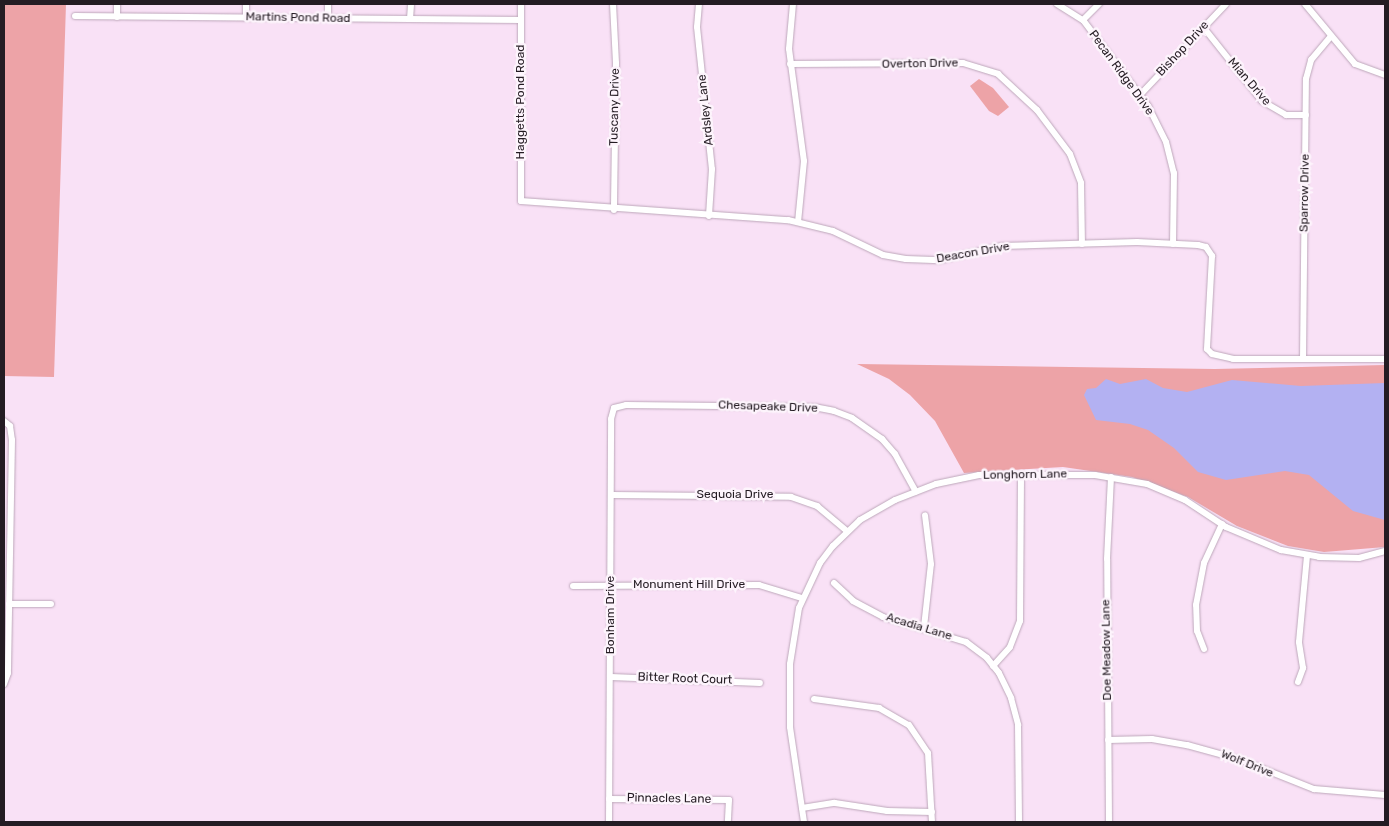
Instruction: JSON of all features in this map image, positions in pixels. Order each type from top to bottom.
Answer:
[{"type":"street","points":[[117,4],[117,17]]},
{"type":"street","points":[[246,4],[246,18]]},
{"type":"street","points":[[328,4],[328,18]]},
{"type":"street","points":[[410,4],[410,19]]},
{"type":"street","name":"Haggetts Pond Road","points":[[521,4],[521,201]]},
{"type":"street","name":"Tuscany Drive","points":[[613,4],[616,63],[614,210]]},
{"type":"street","name":"Ardsley Lane","points":[[699,4],[697,27],[712,169],[709,216]]},
{"type":"street","points":[[793,4],[790,64],[804,161],[798,222]]},
{"type":"street","name":"Pecan Ridge Drive","points":[[1057,4],[1083,20],[1140,95],[1166,142],[1172,165],[1173,244]]},
{"type":"street","points":[[1083,20],[1099,4]]},
{"type":"street","name":"Bishop Drive","points":[[1140,95],[1226,4]]},
{"type":"street","points":[[1305,4],[1355,64],[1385,75]]},
{"type":"street","name":"Martins Pond Road","points":[[75,16],[521,20]]},
{"type":"street","name":"Mian Drive","points":[[1204,28],[1262,101],[1286,115],[1306,115]]},
{"type":"street","name":"Sparrow Drive","points":[[1303,358],[1306,79],[1310,62],[1331,36]]},
{"type":"street","name":"Overton Drive","points":[[790,64],[963,63],[998,74],[1037,110],[1070,154],[1081,183],[1082,244]]},
{"type":"street","name":"Deacon Drive","points":[[521,201],[614,210],[798,222],[833,231],[883,255],[906,259],[940,260],[1002,246],[1082,244],[1198,245],[1211,250],[1207,349],[1212,354],[1233,360],[1303,358],[1385,359]]},
{"type":"street","name":"Chesapeake Drive","points":[[614,408],[626,405],[814,407],[834,411],[852,418],[882,439],[896,454],[916,492]]},
{"type":"street","name":"Bonham Drive","points":[[609,822],[611,419],[614,408]]},
{"type":"street","points":[[4,684],[8,673],[12,440],[5,422]]},
{"type":"street","name":"Longhorn Lane","points":[[804,822],[792,750],[789,695],[793,635],[802,598],[820,563],[847,531],[873,512],[916,492],[979,475],[1110,477],[1147,484],[1185,500],[1222,524],[1281,550],[1307,555],[1359,558],[1385,551]]},
{"type":"street","points":[[993,666],[1010,647],[1020,621],[1021,475]]},
{"type":"street","name":"Doe Meadow Lane","points":[[1109,822],[1106,558],[1110,477]]},
{"type":"street","name":"Sequoia Drive","points":[[612,495],[791,497],[818,506],[847,531]]},
{"type":"street","points":[[924,628],[931,564],[925,515]]},
{"type":"street","points":[[1204,649],[1197,631],[1196,605],[1204,563],[1222,524]]},
{"type":"street","points":[[1298,682],[1303,668],[1299,642],[1307,555]]},
{"type":"street","name":"Acadia Lane","points":[[834,583],[867,609],[966,642],[993,666],[1008,692],[1016,718],[1019,822]]},
{"type":"street","name":"Monument Hill Drive","points":[[573,586],[610,584],[759,585],[802,598]]},
{"type":"street","points":[[9,604],[51,604]]},
{"type":"street","name":"Bitter Root Court","points":[[611,677],[760,682]]},
{"type":"street","points":[[814,699],[879,708],[909,724],[928,753],[932,822]]},
{"type":"street","name":"Wolf Drive","points":[[1108,740],[1152,740],[1188,745],[1241,760],[1314,789],[1385,795]]},
{"type":"street","name":"Pinnacles Lane","points":[[610,799],[728,800],[728,822]]},
{"type":"street","points":[[802,808],[835,802],[888,811],[932,812]]},
{"type":"shaded area","points":[[4,4],[66,4],[54,377],[4,376]]},
{"type":"shaded area","points":[[979,79],[993,88],[1009,107],[998,116],[989,111],[970,86]]},
{"type":"shaded area","points":[[857,364],[1215,369],[1385,365],[1385,547],[1324,552],[1288,546],[1237,526],[1188,497],[1132,477],[1063,467],[964,473],[935,421],[910,395],[889,379]]},
{"type":"water","points":[[1106,379],[1120,384],[1146,379],[1163,388],[1187,392],[1232,380],[1301,386],[1385,383],[1385,520],[1353,511],[1309,475],[1285,471],[1226,480],[1198,472],[1174,448],[1148,430],[1130,424],[1096,420],[1084,395],[1087,389],[1096,388]]}]
